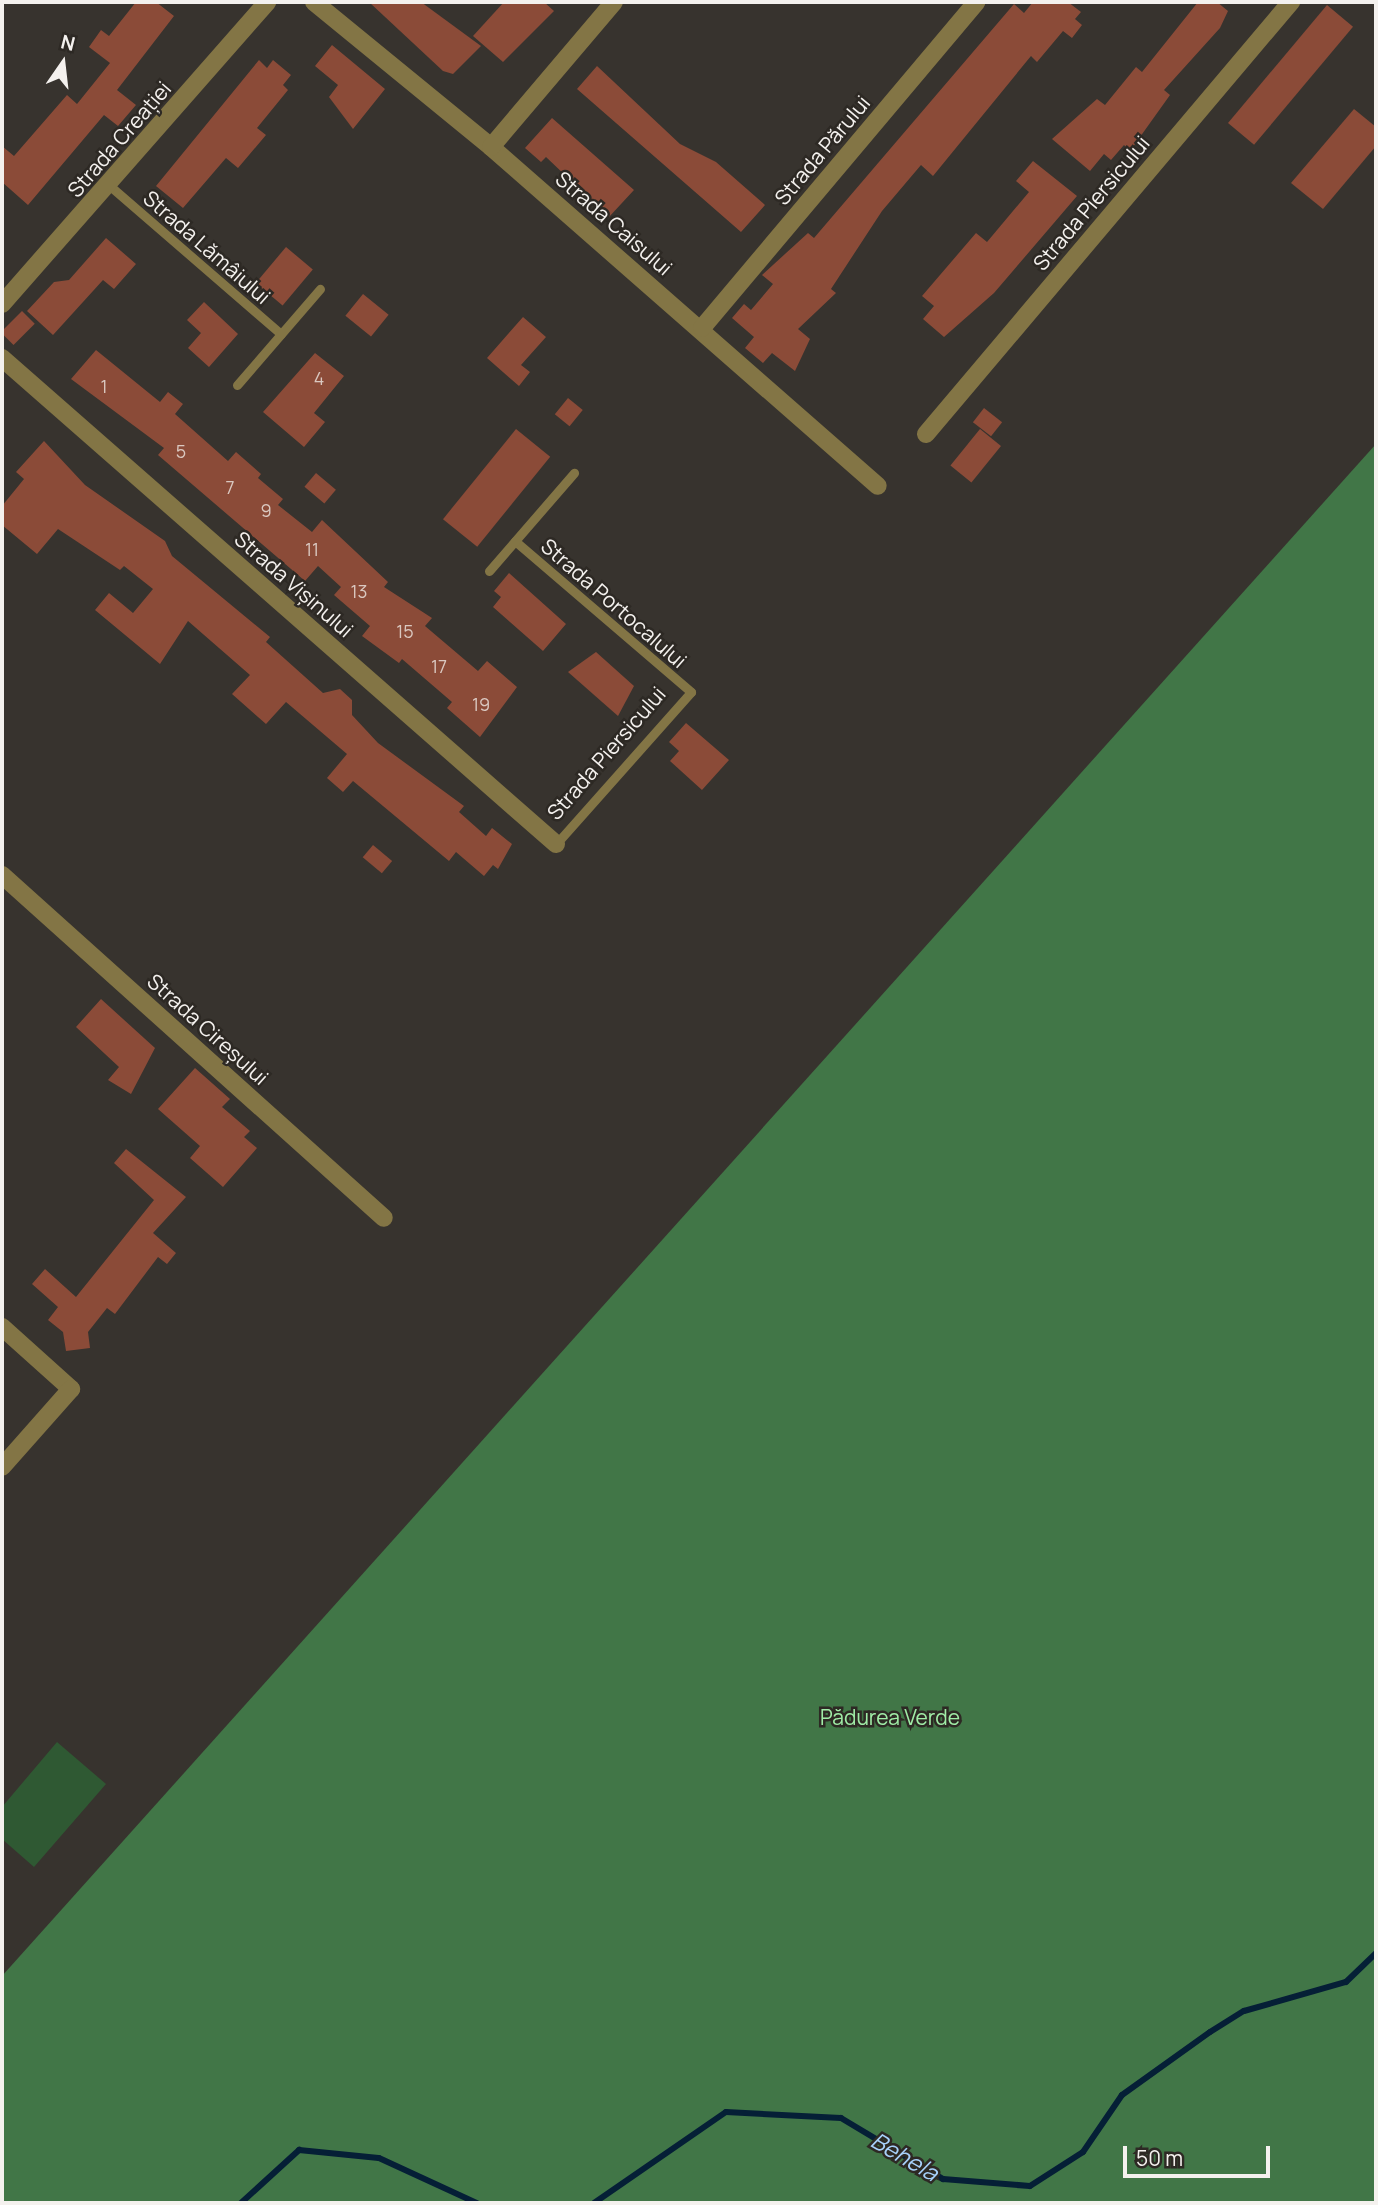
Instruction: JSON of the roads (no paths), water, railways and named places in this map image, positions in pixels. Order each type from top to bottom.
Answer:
[{"type":"street","name":"Strada Caisului","points":[[314,2],[491,147],[702,328],[878,486]]},
{"type":"street","points":[[491,147],[614,2]]},
{"type":"street","name":"Strada Părului","points":[[702,328],[977,2]]},
{"type":"street","name":"Strada Creației","points":[[2,304],[110,186],[260,5]]},
{"type":"street","name":"Strada Piersicului","points":[[926,434],[1280,5]]},
{"type":"street","name":"Strada Vișinului","points":[[2,358],[556,844]]},
{"type":"street","name":"Strada Cireșului","points":[[2,875],[384,1218]]},
{"type":"street","points":[[2,1327],[71,1389],[2,1468]]},
{"type":"lane","name":"Strada Lămâiului","points":[[110,186],[281,334]]},
{"type":"lane","points":[[237,385],[320,289]]},
{"type":"lane","name":"Strada Portocalului","points":[[489,571],[574,472]]},
{"type":"lane","name":"Strada Portocalului","points":[[515,541],[691,692]]},
{"type":"lane","name":"Strada Piersicului","points":[[556,844],[691,692]]},
{"type":"waterway","name":"Behela","points":[[594,2203],[726,2112],[841,2118],[943,2179],[1030,2186],[1083,2152],[1122,2095],[1210,2032],[1244,2011],[1346,1982],[1376,1953]]},
{"type":"waterway","name":"Behela","points":[[241,2203],[299,2150],[379,2158],[477,2203]]},
{"type":"park label","name":"Pădurea Verde","points":[[890,1717]]}]
